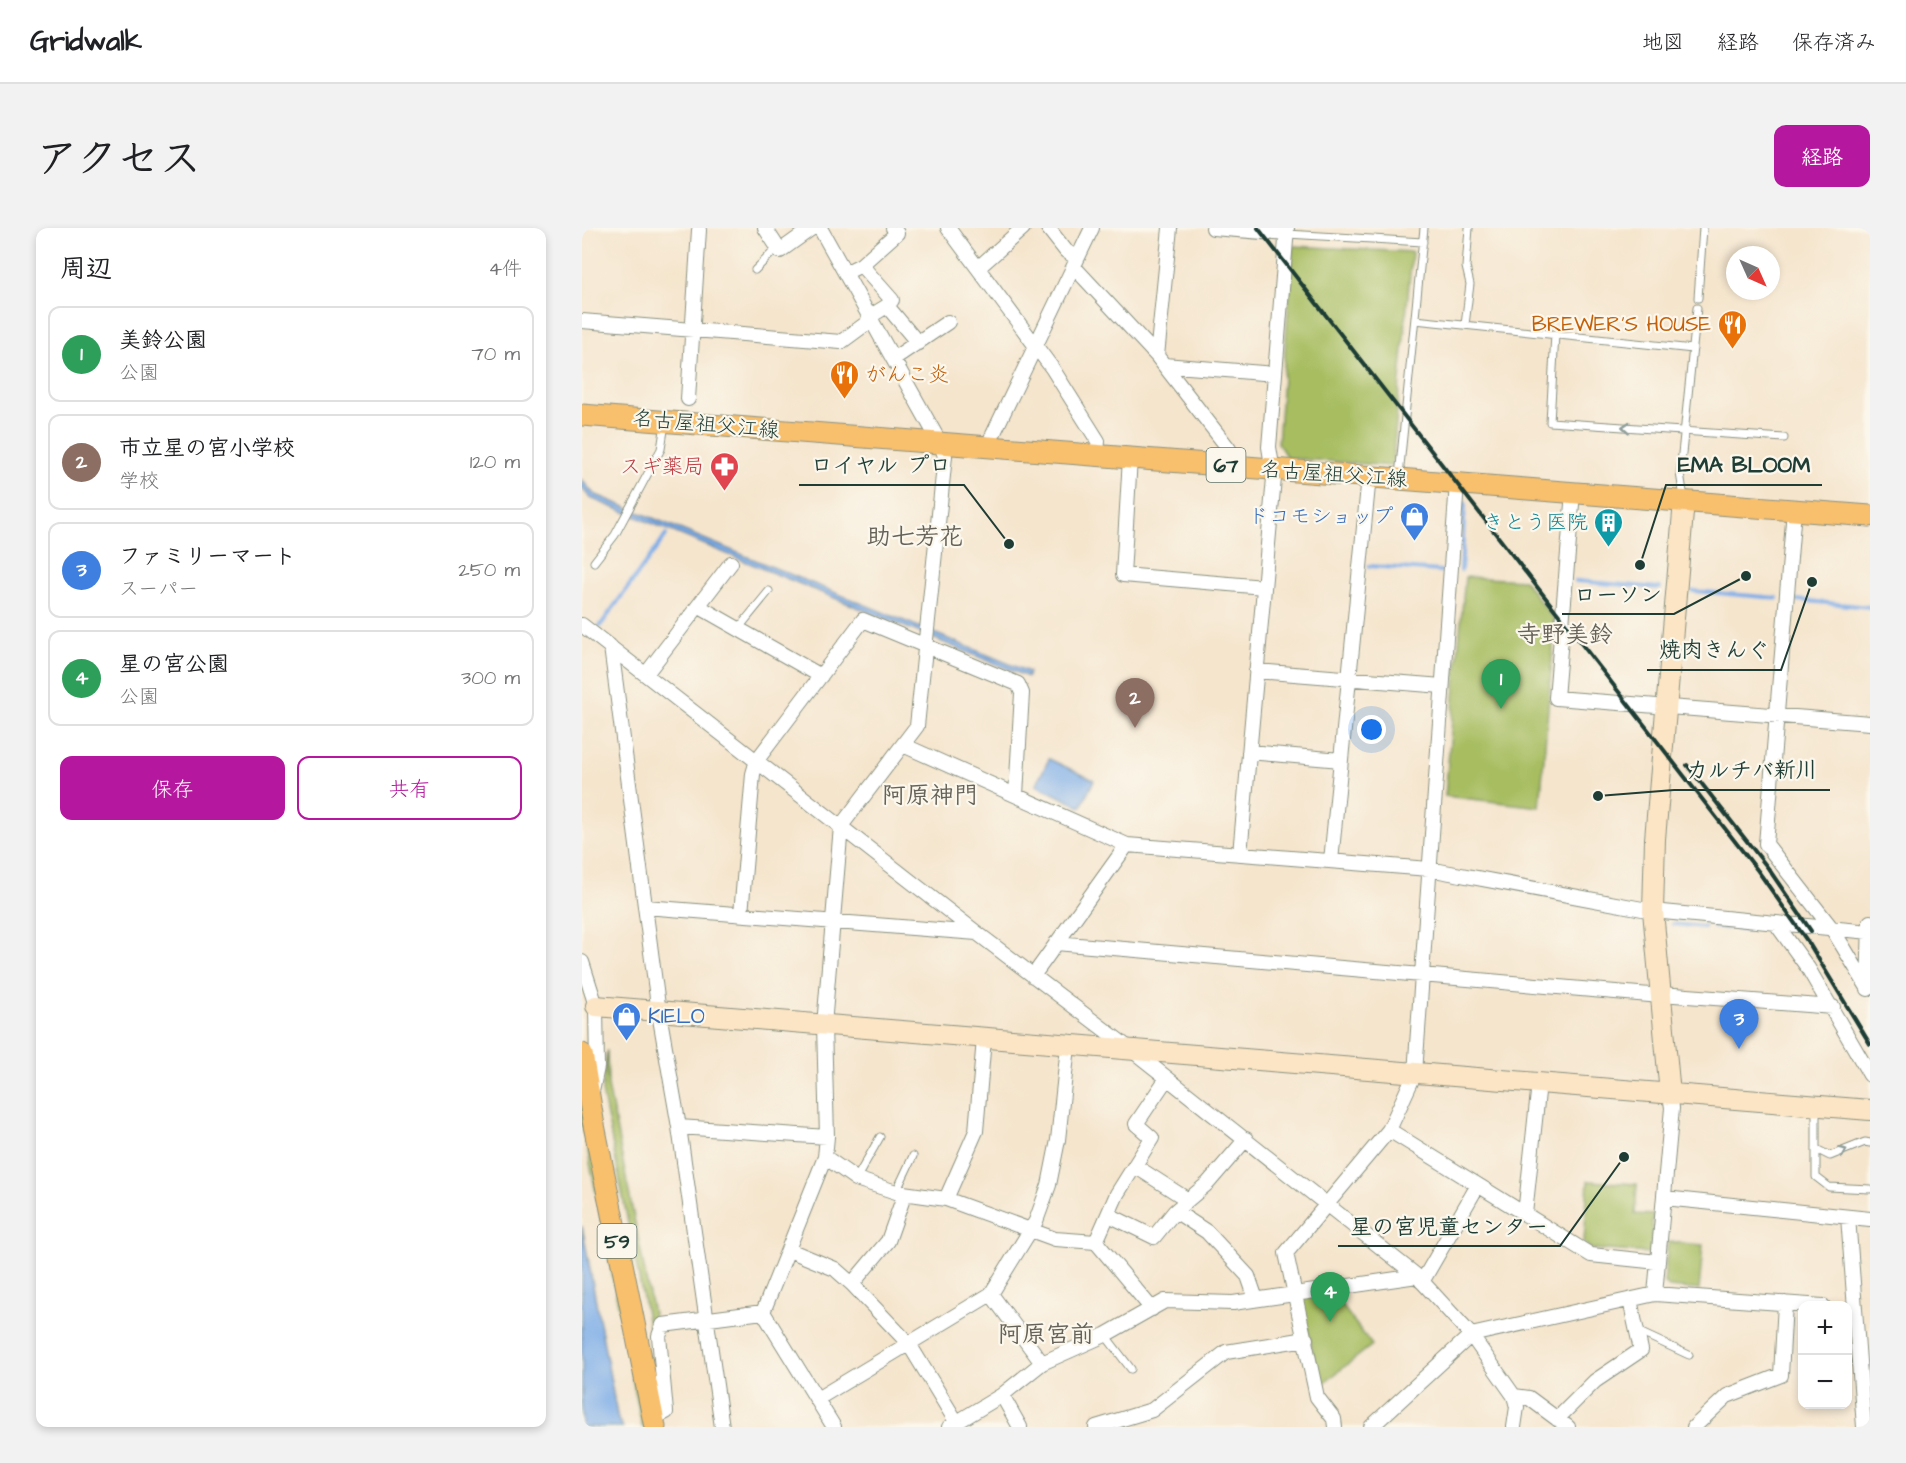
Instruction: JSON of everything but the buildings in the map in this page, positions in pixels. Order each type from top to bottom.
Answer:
[{"type":"main road","name":"名古屋祖父江線","points":[[582,415],[1870,516]]},
{"type":"main road","name":"59","points":[[582,1054],[654,1423]]},
{"type":"street","points":[[765,228],[780,251],[812,228]]},
{"type":"street","points":[[764,1312],[825,1157],[827,1137],[824,1025],[841,826],[917,726],[945,456],[940,443],[820,228]]},
{"type":"street","points":[[845,273],[861,265],[897,233],[892,228]]},
{"type":"street","points":[[948,228],[1036,347],[1098,441],[1097,455]]},
{"type":"street","points":[[978,268],[1023,228]]},
{"type":"street","points":[[1048,228],[1160,361],[1229,449],[1234,466]]},
{"type":"street","points":[[988,446],[1092,228]]},
{"type":"street","points":[[1160,361],[1170,228]]},
{"type":"street","points":[[1213,228],[1287,231],[1269,447],[1274,478],[1240,854]]},
{"type":"street","points":[[688,399],[696,229]]},
{"type":"street","points":[[582,321],[841,342],[892,300],[861,265]]},
{"type":"street","points":[[887,306],[918,343]]},
{"type":"street","points":[[893,359],[948,322]]},
{"type":"street","points":[[1160,361],[1275,374]]},
{"type":"street","points":[[1130,458],[1123,575],[1264,586]]},
{"type":"street","points":[[1331,861],[1369,476]]},
{"type":"street","points":[[1335,1427],[1334,1419],[1317,1396],[1286,1253],[1326,1202],[1389,1130],[1414,1072],[1457,483]]},
{"type":"street","points":[[1573,492],[1556,698],[1870,723]]},
{"type":"street","points":[[1656,1294],[1672,1108],[1653,911],[1655,839],[1684,501]]},
{"type":"street","points":[[1794,510],[1766,844],[1833,930],[1869,990]]},
{"type":"street","points":[[646,674],[731,563]]},
{"type":"street","points":[[698,606],[821,676]]},
{"type":"street","points":[[741,914],[753,774],[757,760],[863,620],[927,644],[1018,684],[1022,693],[1016,795]]},
{"type":"street","points":[[582,625],[976,933],[1246,1139],[1419,1279],[1471,1335],[1514,1396],[1517,1407],[1515,1426]]},
{"type":"street","points":[[611,647],[659,1013],[679,1127],[722,1427]]},
{"type":"street","points":[[1257,671],[1442,686]]},
{"type":"street","points":[[903,745],[1127,845],[1429,869],[1653,911],[1833,930],[1870,928],[1869,990]]},
{"type":"street","points":[[1249,752],[1341,760]]},
{"type":"street","points":[[1033,976],[1127,845]]},
{"type":"street","points":[[645,907],[976,933]]},
{"type":"street","points":[[1777,925],[1833,1007],[1870,1075]]},
{"type":"street","points":[[1056,943],[1661,995],[1833,1007]]},
{"type":"street","points":[[582,962],[596,1006],[597,1067],[590,1103]]},
{"type":"street","points":[[596,1006],[659,1013],[1870,1110]]},
{"type":"street","points":[[946,1199],[976,1131],[984,1039]]},
{"type":"street","points":[[817,1399],[991,1294],[1036,1221],[1049,1185],[1058,1140],[1068,1046]]},
{"type":"street","points":[[1096,1242],[1117,1194],[1152,1138],[1136,1124],[1167,1078]]},
{"type":"street","points":[[1525,1214],[1539,1083]]},
{"type":"street","points":[[679,1127],[827,1137]]},
{"type":"street","points":[[1389,1130],[1591,1255],[1658,1262]]},
{"type":"street","points":[[1109,1215],[1154,1237],[1175,1211],[1208,1184],[1246,1139]]},
{"type":"street","points":[[825,1157],[856,1179],[901,1192],[946,1199],[1030,1232],[1055,1239],[1096,1242],[1152,1309]]},
{"type":"street","points":[[1135,1166],[1188,1200]]},
{"type":"street","points":[[1419,1279],[1478,1185]]},
{"type":"street","points":[[852,1284],[888,1241],[901,1192]]},
{"type":"street","points":[[1664,1198],[1870,1219]]},
{"type":"street","points":[[1175,1211],[1207,1232],[1248,1276],[1256,1299]]},
{"type":"street","points":[[1848,1217],[1851,1301]]},
{"type":"street","points":[[789,1250],[835,1269],[909,1344],[953,1425],[1002,1395],[1041,1363],[1105,1335],[1166,1301],[1233,1303],[1295,1293],[1419,1279]]},
{"type":"street","points":[[991,1294],[1041,1363]]},
{"type":"street","points":[[1371,1427],[1471,1335],[1656,1294],[1798,1304]]},
{"type":"street","points":[[1514,1396],[1529,1398],[1563,1423],[1595,1381],[1641,1350],[1630,1300]]},
{"type":"street","points":[[1694,1427],[1727,1396],[1781,1375],[1785,1303]]},
{"type":"street","points":[[1852,1307],[1870,1310]]},
{"type":"street","points":[[654,1423],[666,1412],[659,1336],[663,1325],[764,1312]]},
{"type":"street","points":[[764,1312],[834,1427]]},
{"type":"street","points":[[1852,1313],[1867,1407],[1864,1427]]},
{"type":"street","points":[[1096,1427],[1125,1423],[1152,1410],[1226,1352],[1306,1339]]},
{"type":"street","points":[[1002,1395],[1020,1427]]},
{"type":"lane","points":[[1351,238],[1352,228]]},
{"type":"lane","points":[[1399,479],[1424,228]]},
{"type":"lane","points":[[1465,325],[1470,284],[1466,267],[1469,228]]},
{"type":"lane","points":[[1698,298],[1703,228]]},
{"type":"lane","points":[[1287,231],[1351,238],[1423,242]]},
{"type":"lane","points":[[755,270],[778,247]]},
{"type":"lane","points":[[1684,501],[1680,473],[1697,308]]},
{"type":"lane","points":[[1415,320],[1693,349]]},
{"type":"lane","points":[[1555,334],[1550,422],[1784,438]]},
{"type":"lane","points":[[594,562],[623,519],[661,449],[665,421]]},
{"type":"lane","points":[[738,629],[769,591]]},
{"type":"lane","points":[[1816,1105],[1816,1177],[1829,1187],[1870,1189]]},
{"type":"lane","points":[[856,1179],[880,1137]]},
{"type":"lane","points":[[1816,1149],[1830,1156],[1865,1142],[1870,1143]]},
{"type":"lane","points":[[901,1192],[913,1156]]},
{"type":"lane","points":[[1637,1331],[1689,1355]]},
{"type":"lane","points":[[1105,1335],[1131,1369]]},
{"type":"green space","points":[[1293,246],[1412,252],[1392,466],[1287,458],[1278,443]]},
{"type":"green space","points":[[1465,577],[1524,580],[1555,621],[1540,807],[1445,796]]},
{"type":"green space","points":[[607,1050],[608,1086],[654,1319],[650,1334],[602,1091]]},
{"type":"green space","points":[[582,1097],[648,1427],[642,1427],[582,1122]]},
{"type":"green space","points":[[1588,1181],[1637,1184],[1635,1214],[1653,1215],[1650,1253],[1591,1249],[1584,1243]]},
{"type":"green space","points":[[1668,1242],[1703,1245],[1699,1290],[1669,1287],[1664,1282]]},
{"type":"green space","points":[[1331,1291],[1372,1345],[1320,1386],[1301,1299]]},
{"type":"water","points":[[582,480],[594,494],[1029,672],[1028,677],[590,498],[582,488]]},
{"type":"water","points":[[1049,759],[1094,780],[1081,807],[1036,785]]},
{"type":"water","points":[[582,1226],[618,1420],[623,1427],[582,1427]]},
{"type":"waterway","points":[[1461,570],[1465,502]]},
{"type":"waterway","points":[[600,626],[666,535]]},
{"type":"waterway","points":[[1369,566],[1441,571]]},
{"type":"waterway","points":[[1576,581],[1660,588]]},
{"type":"waterway","points":[[1693,591],[1777,598]]},
{"type":"waterway","points":[[1797,600],[1870,607]]},
{"type":"waterway","points":[[1673,924],[1704,927]]},
{"type":"waterway","points":[[1713,927],[1727,928]]},
{"type":"waterway","points":[[1736,929],[1746,930]]},
{"type":"railway","points":[[1258,228],[1758,871],[1810,945],[1870,1044]]},
{"type":"railway","points":[[1687,765],[1768,868],[1811,931]]},
{"type":"place","name":"BREWER'S HOUSE","points":[[1732,350]]},
{"type":"place","name":"がんこ炎","points":[[844,400]]},
{"type":"place","name":"スギ薬局","points":[[725,492]]},
{"type":"place","name":"ドコモショップ","points":[[1415,542]]},
{"type":"place","name":"ロイヤル プロ","points":[[1009,544]]},
{"type":"place","name":"きとう医院","points":[[1609,548]]},
{"type":"place","name":"EMA BLOOM","points":[[1640,565]]},
{"type":"place","name":"ローソン","points":[[1746,576]]},
{"type":"place","name":"焼肉きんぐ","points":[[1812,582]]},
{"type":"place","name":"美鈴公園","points":[[1501,709]]},
{"type":"place","name":"市立星の宮小学校","points":[[1135,728]]},
{"type":"place","name":"カルチバ新川","points":[[1598,796]]},
{"type":"place","name":"KIELO","points":[[627,1042]]},
{"type":"place","name":"ファミリーマート","points":[[1739,1049]]},
{"type":"place","name":"星の宮児童センター","points":[[1624,1157]]},
{"type":"place","name":"星の宮公園","points":[[1330,1322]]},
{"type":"district","name":"助七芳花","points":[[915,536]]},
{"type":"district","name":"寺野美鈴","points":[[1565,634]]},
{"type":"district","name":"阿原神門","points":[[930,795]]},
{"type":"district","name":"阿原宮前","points":[[1046,1334]]}]
